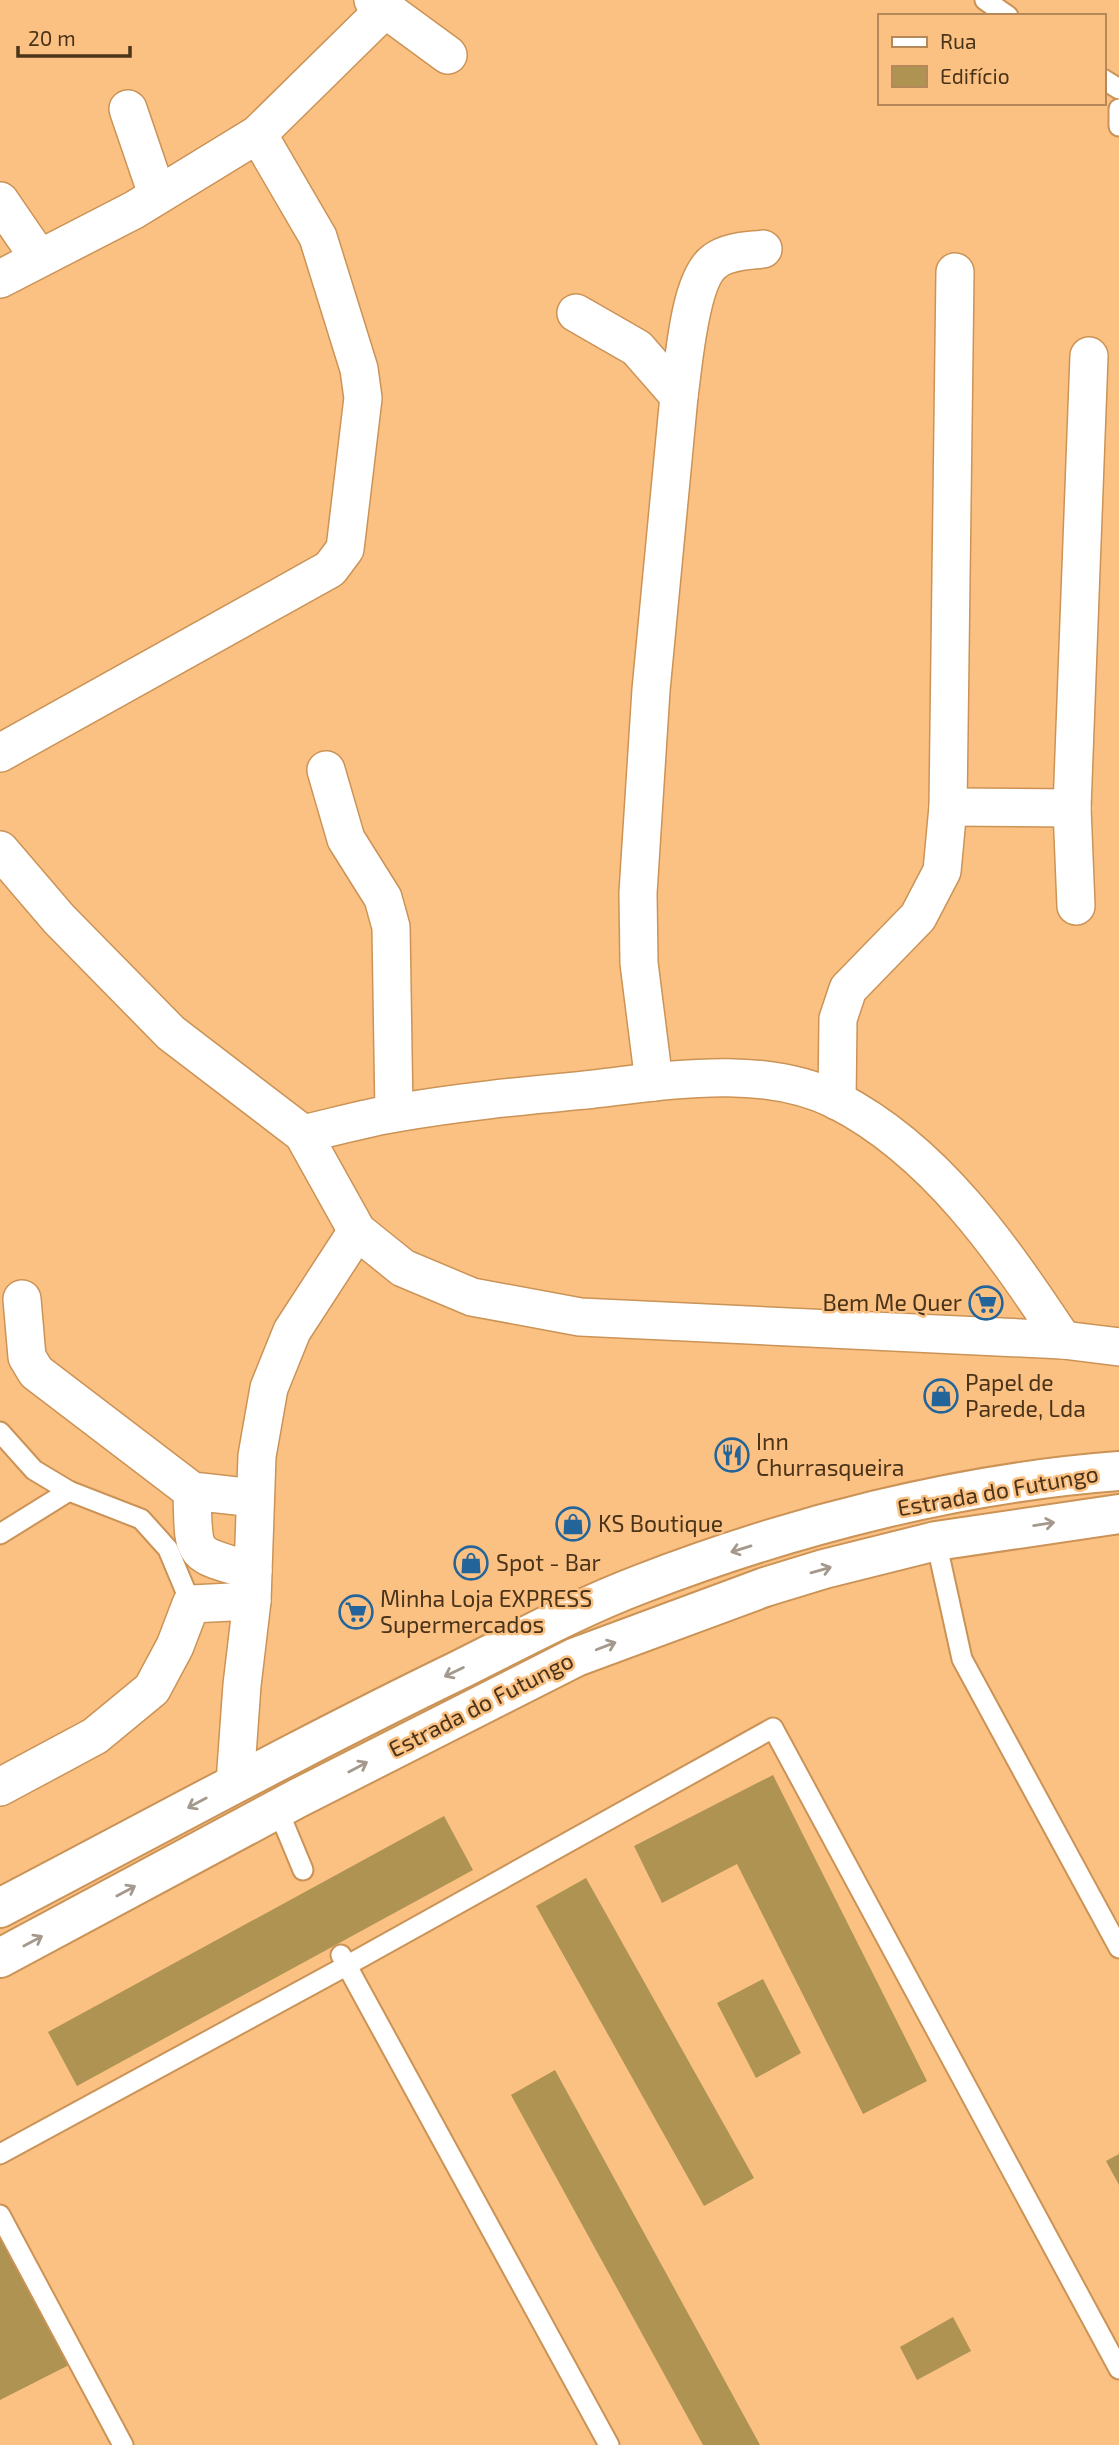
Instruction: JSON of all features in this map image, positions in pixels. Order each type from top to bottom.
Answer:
[{"type":"main road","name":"Estrada do Futungo","points":[[0,1908],[235,1783],[568,1615],[707,1560],[851,1517],[991,1487],[1119,1471]]},
{"type":"main road","name":"Estrada do Futungo","points":[[0,1958],[484,1701],[576,1657],[765,1587],[936,1541],[1119,1514]]},
{"type":"street","points":[[0,279],[134,210],[257,134],[379,5],[448,55]]},
{"type":"street","points":[[128,110],[157,194]]},
{"type":"street","points":[[0,753],[330,569],[345,549],[363,398],[359,369],[318,237],[257,134]]},
{"type":"street","points":[[0,201],[39,258]]},
{"type":"street","points":[[654,1082],[639,963],[638,893],[651,690],[679,396],[696,294],[704,270],[727,254],[763,249]]},
{"type":"street","points":[[837,1101],[838,1018],[848,989],[918,917],[942,871],[948,807],[955,272]]},
{"type":"street","points":[[576,313],[637,348],[679,396]]},
{"type":"street","points":[[1076,906],[1072,808],[1089,356]]},
{"type":"street","points":[[326,770],[346,839],[383,898],[391,927],[394,1113]]},
{"type":"street","points":[[948,807],[1072,808]]},
{"type":"street","points":[[0,850],[87,948],[171,1032],[303,1134],[357,1231],[403,1268],[471,1297],[580,1317],[1063,1340],[1119,1347]]},
{"type":"street","points":[[303,1134],[394,1113],[654,1082],[691,1079],[773,1081],[837,1101],[862,1115],[912,1153],[969,1210],[1013,1265],[1063,1340]]},
{"type":"street","points":[[235,1783],[252,1586],[257,1456],[269,1388],[292,1331],[357,1231]]},
{"type":"street","points":[[22,1299],[27,1357],[36,1372],[192,1491],[255,1498]]},
{"type":"street","points":[[192,1491],[194,1541],[198,1552],[252,1586]]},
{"type":"street","points":[[0,1787],[95,1736],[152,1689],[175,1646],[191,1604],[252,1586]]},
{"type":"lane","points":[[985,0],[1005,14]]},
{"type":"lane","points":[[1119,109],[1119,126]]},
{"type":"lane","points":[[0,1432],[34,1470],[69,1491],[141,1519],[168,1549],[191,1604]]},
{"type":"lane","points":[[0,1534],[69,1491]]},
{"type":"lane","points":[[936,1541],[962,1659],[1119,1948]]},
{"type":"lane","points":[[0,2154],[343,1961],[773,1728],[1119,2369]]},
{"type":"lane","points":[[278,1810],[303,1871]]},
{"type":"lane","points":[[343,1961],[608,2445]]},
{"type":"lane","points":[[0,2215],[123,2445]]},
{"type":"building","points":[[773,1775],[927,2081],[863,2114],[737,1864],[662,1903],[634,1846]]},
{"type":"building","points":[[444,1816],[473,1870],[77,2086],[48,2032]]},
{"type":"building","points":[[586,1878],[754,2178],[704,2206],[536,1906]]},
{"type":"building","points":[[763,1979],[801,2053],[756,2078],[717,2003]]},
{"type":"building","points":[[555,2070],[760,2445],[703,2445],[511,2095]]},
{"type":"building","points":[[1119,2154],[1119,2185],[1106,2161]]},
{"type":"building","points":[[0,2229],[69,2365],[0,2400]]},
{"type":"building","points":[[953,2317],[971,2351],[917,2380],[900,2347]]},
{"type":"place","name":"Bem Me Quer","points":[[986,1303]]},
{"type":"place","name":"Papel de Parede, Lda","points":[[941,1396]]},
{"type":"place","name":"Inn Churrasqueira","points":[[732,1455]]},
{"type":"place","name":"KS Boutique","points":[[573,1524]]},
{"type":"place","name":"Spot - Bar","points":[[471,1563]]},
{"type":"place","name":"Minha Loja EXPRESS Supermercados","points":[[356,1612]]}]
